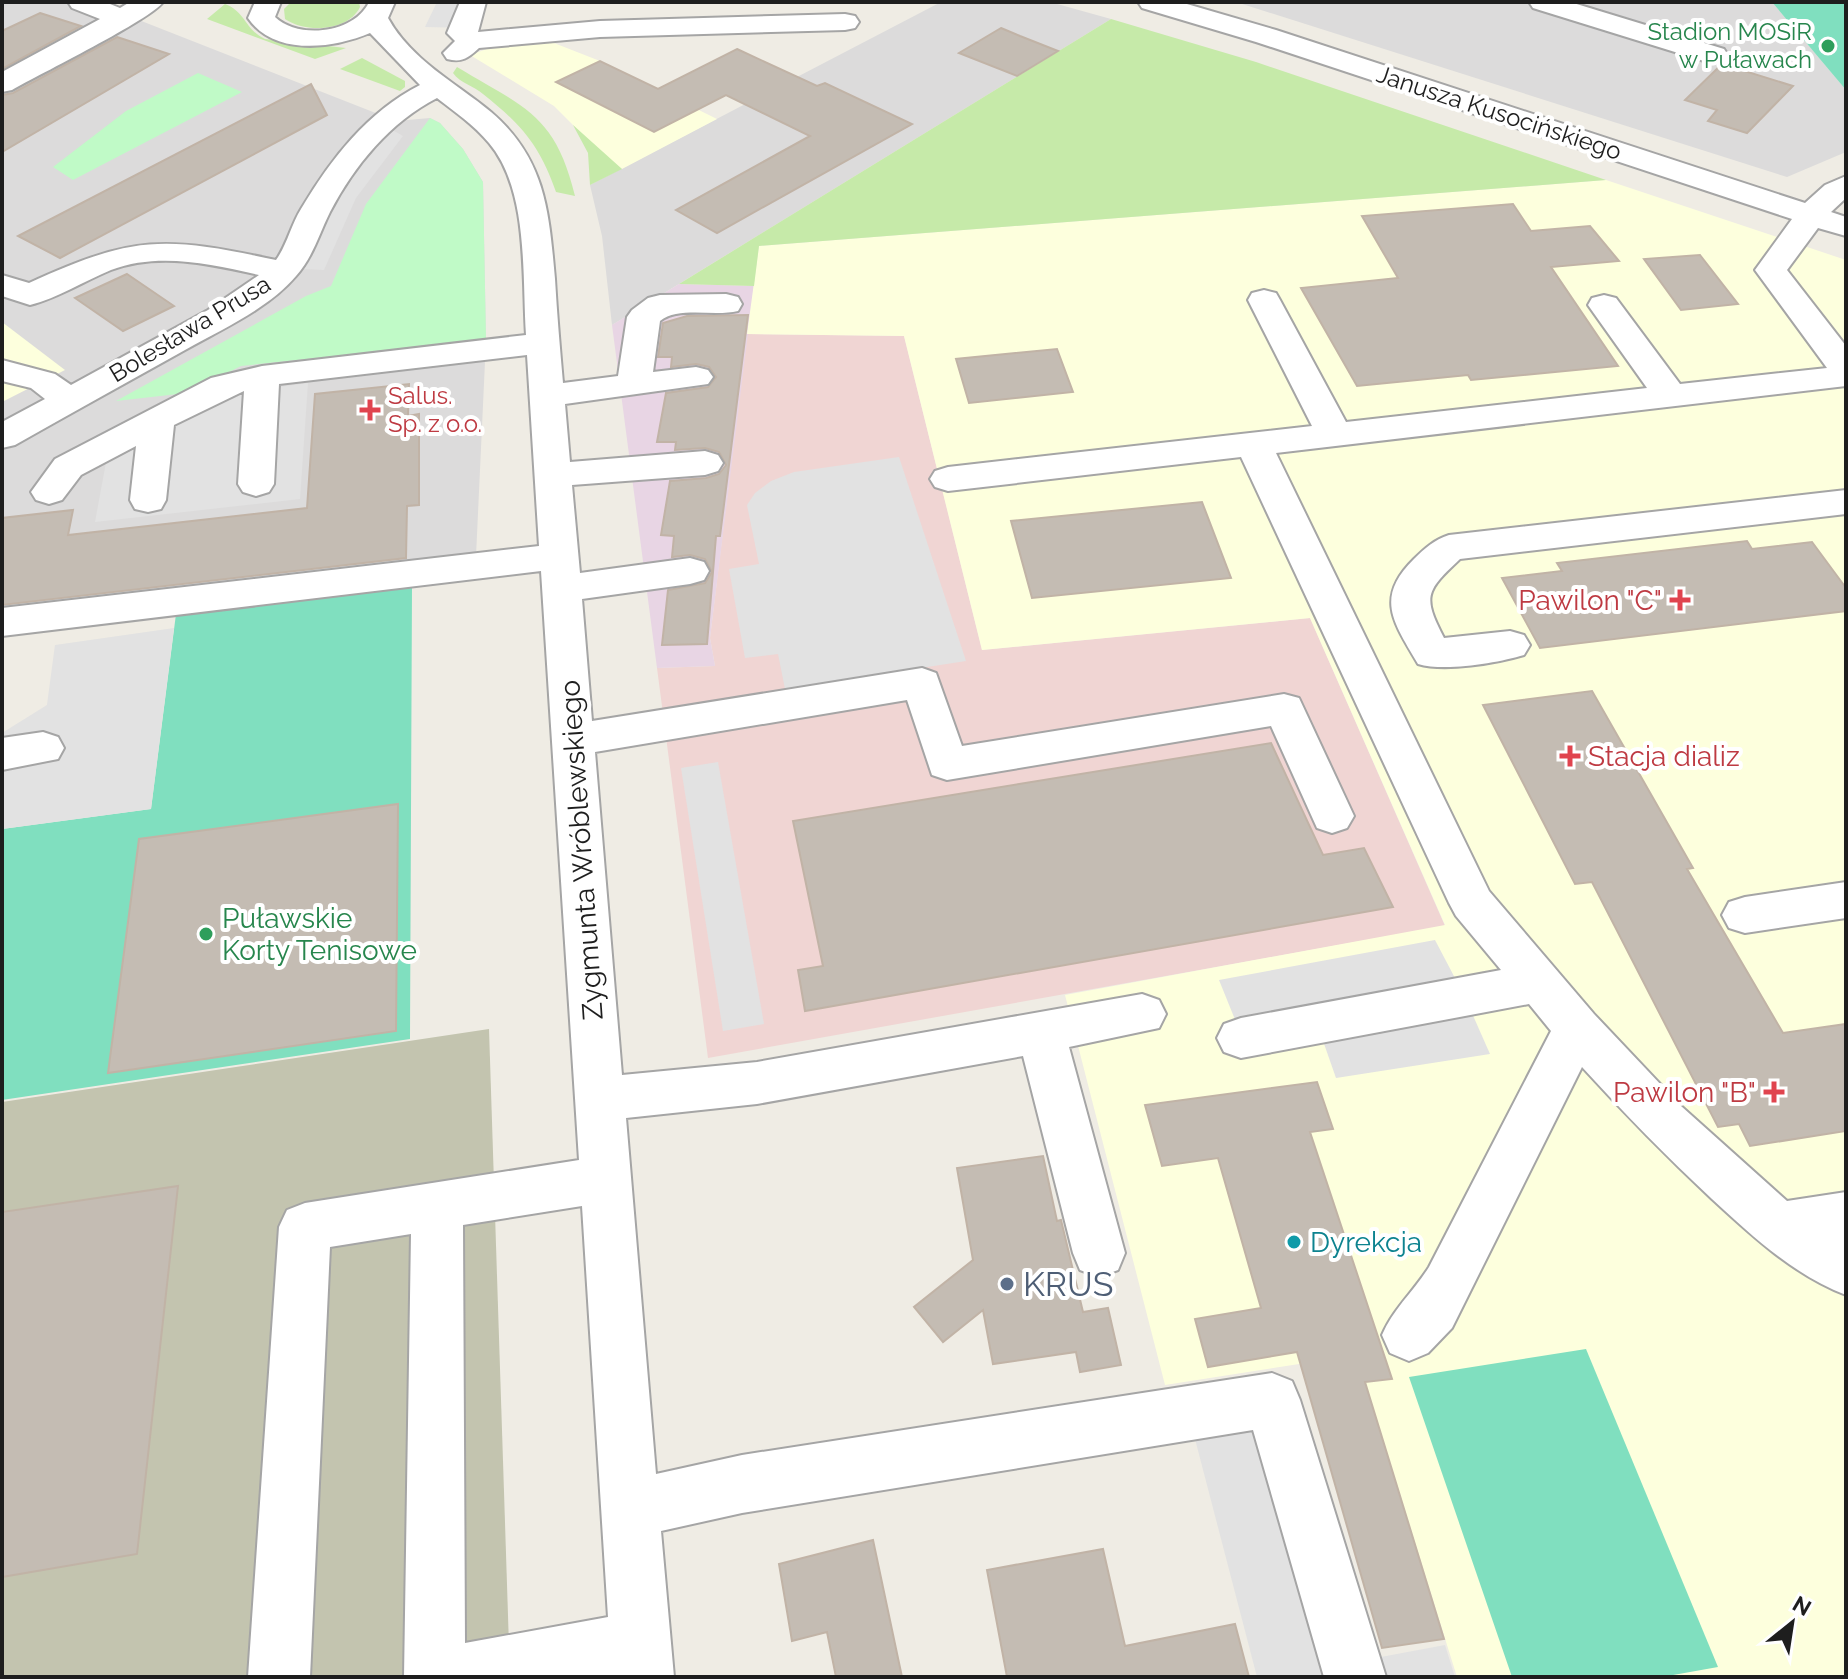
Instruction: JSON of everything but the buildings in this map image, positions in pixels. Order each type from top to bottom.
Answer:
[{"type":"street","points":[[81,2],[122,18]]},
{"type":"street","points":[[2,84],[150,2]]},
{"type":"street","points":[[473,2],[461,33],[472,40],[600,29],[845,22]]},
{"type":"street","name":"Janusza Kusocińskiego","points":[[1151,2],[1266,36],[1846,227]]},
{"type":"street","points":[[1542,2],[1714,55]]},
{"type":"street","points":[[258,4],[266,26],[277,33],[314,38],[364,25],[378,10]]},
{"type":"street","name":"Zygmunta Wróblewskiego","points":[[378,10],[380,31],[430,78],[495,128],[515,156],[528,183],[536,233],[642,1659]]},
{"type":"street","name":"Zygmunta Wróblewskiego","points":[[335,35],[430,78]]},
{"type":"street","name":"Bolesława Prusa","points":[[2,437],[220,317],[284,271],[296,255],[315,211],[367,136],[472,40]]},
{"type":"street","points":[[1846,185],[1837,189],[1812,216],[1771,270],[1846,369]]},
{"type":"street","points":[[2,285],[30,295],[103,263],[151,252],[184,252],[284,271]]},
{"type":"street","points":[[1264,300],[1334,434]]},
{"type":"street","points":[[634,384],[644,317],[660,305],[726,304]]},
{"type":"street","points":[[1604,305],[1671,396]]},
{"type":"street","points":[[49,492],[68,467],[223,385],[262,376],[543,343]]},
{"type":"street","points":[[2,370],[43,381],[69,400]]},
{"type":"street","points":[[256,484],[262,376]]},
{"type":"street","points":[[948,479],[1846,376]]},
{"type":"street","points":[[548,396],[696,377]]},
{"type":"street","points":[[148,500],[157,419]]},
{"type":"street","points":[[1253,443],[1472,903],[1577,1028],[1663,1122],[1778,1226],[1846,1270]]},
{"type":"street","points":[[554,475],[705,463]]},
{"type":"street","points":[[1510,645],[1432,654],[1407,605],[1409,587],[1449,548],[1846,502]]},
{"type":"street","points":[[2,622],[561,573],[690,571]]},
{"type":"street","points":[[573,740],[922,683],[947,764],[1284,709],[1332,816]]},
{"type":"street","points":[[2,754],[43,748]]},
{"type":"street","points":[[1745,915],[1846,900]]},
{"type":"street","points":[[1241,1038],[1538,983]]},
{"type":"street","points":[[599,1099],[757,1083],[1142,1014]]},
{"type":"street","points":[[1409,1335],[1433,1310],[1448,1285],[1577,1028]]},
{"type":"street","points":[[1041,1031],[1099,1253]]},
{"type":"street","points":[[279,1677],[305,1227],[605,1179]]},
{"type":"street","points":[[435,1677],[437,1206]]},
{"type":"street","points":[[1778,1226],[1846,1216]]},
{"type":"street","points":[[631,1509],[742,1484],[1272,1400],[1355,1677]]},
{"type":"street","points":[[443,1677],[544,1662],[642,1659]]},
{"type":"shaded area","points":[[2,2],[93,2],[396,121],[430,118],[440,123],[463,149],[483,182],[486,340],[475,578],[2,634]]},
{"type":"shaded area","points":[[437,2],[481,2],[470,28],[425,27]]},
{"type":"shaded area","points":[[941,2],[1050,2],[1111,19],[612,325],[602,236],[590,185]]},
{"type":"shaded area","points":[[1236,2],[1772,2],[1846,90],[1846,152],[1787,177]]},
{"type":"shaded area","points":[[554,43],[600,61],[717,119],[622,169],[554,106],[470,55],[501,44]]},
{"type":"shaded area","points":[[389,128],[403,136],[356,198],[324,270],[303,269],[338,192]]},
{"type":"shaded area","points":[[1606,180],[1846,260],[1846,1677],[1457,1677],[1365,1382],[1391,1379],[1383,1351],[1165,1385],[1065,995],[1445,925],[1310,618],[982,650],[904,336],[747,334],[759,246]]},
{"type":"shaded area","points":[[679,284],[754,286],[710,638],[715,666],[657,668],[612,325]]},
{"type":"shaded area","points":[[2,322],[65,370],[2,402]]},
{"type":"shaded area","points":[[747,334],[904,336],[982,650],[1310,618],[1445,926],[708,1058],[657,668],[715,666],[710,638]]},
{"type":"shaded area","points":[[308,383],[300,499],[95,522],[107,457],[223,395]]},
{"type":"shaded area","points":[[899,457],[966,661],[785,689],[778,654],[745,658],[729,569],[759,564],[747,505],[755,493],[771,481],[794,472]]},
{"type":"shaded area","points":[[174,628],[151,809],[2,829],[2,733],[47,705],[55,645]]},
{"type":"shaded area","points":[[718,762],[764,1024],[723,1031],[681,768]]},
{"type":"shaded area","points":[[1435,940],[1456,980],[1236,1022],[1219,980]]},
{"type":"shaded area","points":[[1471,1011],[1490,1054],[1336,1078],[1322,1038]]},
{"type":"shaded area","points":[[489,1029],[510,1677],[2,1677],[2,1102]]},
{"type":"shaded area","points":[[1269,1427],[1338,1665],[1445,1645],[1455,1677],[1257,1677],[1195,1439]]},
{"type":"green space","points":[[291,2],[359,2],[360,7],[346,21],[326,28],[314,28],[293,24],[285,19],[284,9]]},
{"type":"green space","name":"Stadion MOSiR w Puławach","points":[[1772,2],[1846,2],[1846,90]]},
{"type":"green space","points":[[225,4],[237,11],[265,39],[346,48],[315,59],[207,19]]},
{"type":"green space","points":[[1111,19],[1256,62],[1606,180],[759,246],[754,286],[679,284]]},
{"type":"green space","points":[[362,58],[405,81],[405,87],[400,91],[340,69]]},
{"type":"green space","points":[[457,67],[519,104],[547,130],[558,147],[575,196],[556,192],[528,137],[497,105],[456,76],[453,73]]},
{"type":"green space","points":[[198,73],[242,92],[73,180],[53,167],[126,111]]},
{"type":"green space","points":[[430,118],[440,123],[463,149],[483,182],[486,340],[241,366],[187,393],[116,401],[306,296],[331,286],[366,204]]},
{"type":"green space","points":[[573,125],[622,169],[590,185],[588,153]]},
{"type":"green space","name":"Puławskie Korty Tenisowe","points":[[412,586],[410,1039],[2,1100],[2,829],[151,809],[176,614]]},
{"type":"green space","points":[[1586,1349],[1718,1667],[1662,1677],[1512,1677],[1409,1377]]},
{"type":"place","name":"Stadion MOSiR w Puławach","points":[[1828,46]]},
{"type":"place","name":"Salus. Sp. z o.o.","points":[[370,410]]},
{"type":"place","name":"Pawilon \"C\"","points":[[1680,600]]},
{"type":"place","name":"Stacja dializ","points":[[1570,756]]},
{"type":"place","name":"Puławskie Korty Tenisowe","points":[[206,934]]},
{"type":"place","name":"Pawilon \"B\"","points":[[1774,1092]]},
{"type":"place","name":"Dyrekcja","points":[[1294,1242]]},
{"type":"place","name":"KRUS","points":[[1007,1284]]}]
